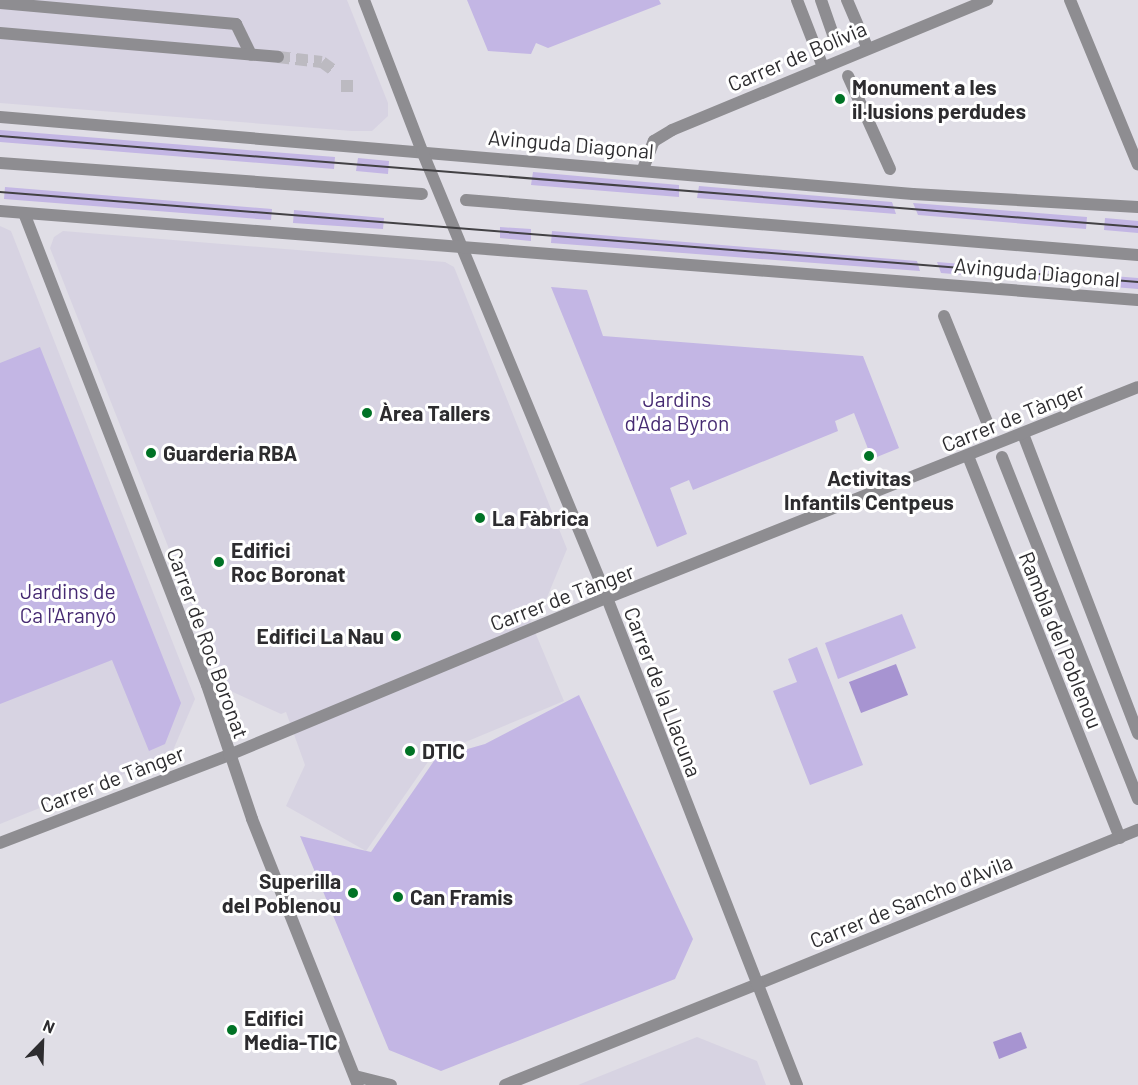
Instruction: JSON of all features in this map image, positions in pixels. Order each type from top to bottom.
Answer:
[{"type":"street","points":[[364,0],[422,151]]},
{"type":"street","points":[[797,0],[824,67]]},
{"type":"street","points":[[821,0],[836,43]]},
{"type":"street","points":[[847,0],[867,47]]},
{"type":"street","name":"Carrer de Bolívia","points":[[643,169],[654,141],[663,135],[867,47],[987,0]]},
{"type":"street","points":[[1070,0],[1138,165]]},
{"type":"street","points":[[0,3],[236,24],[251,55]]},
{"type":"street","points":[[0,33],[278,57]]},
{"type":"street","points":[[848,76],[890,168]]},
{"type":"street","name":"Avinguda Diagonal","points":[[0,117],[643,169],[914,194],[1138,207]]},
{"type":"street","name":"Carrer de la Llacuna","points":[[422,151],[464,247],[574,525],[607,598],[797,1085]]},
{"type":"street","points":[[0,163],[422,194]]},
{"type":"street","name":"Avinguda Diagonal","points":[[466,200],[1138,255]]},
{"type":"street","name":"Avinguda Diagonal","points":[[0,211],[1138,300]]},
{"type":"street","name":"Carrer de Roc Boronat","points":[[24,213],[207,686],[229,755],[355,1082]]},
{"type":"street","points":[[944,316],[989,427]]},
{"type":"street","name":"Carrer de Tànger","points":[[0,843],[229,755],[607,598],[1138,387]]},
{"type":"street","name":"Rambla del Poblenou","points":[[1023,434],[1134,712],[1138,734]]},
{"type":"street","name":"Rambla del Poblenou","points":[[969,456],[1120,838]]},
{"type":"street","name":"Rambla del Poblenou","points":[[1002,457],[1138,799]]},
{"type":"street","name":"Carrer de Sancho d'Avila","points":[[505,1085],[1138,830]]},
{"type":"street","points":[[355,1082],[391,1085]]},
{"type":"shaded area","points":[[0,0],[347,0],[388,103],[388,116],[372,131],[352,131],[0,103]]},
{"type":"shaded area","points":[[0,226],[11,231],[195,699],[171,755],[0,824]]},
{"type":"shaded area","points":[[63,231],[445,262],[454,267],[567,549],[543,607],[527,613],[564,701],[432,756],[366,851],[286,806],[305,765],[286,712],[281,714],[224,688],[50,248],[54,237]]},
{"type":"shaded area","points":[[896,664],[908,695],[861,713],[849,682]]},
{"type":"shaded area","points":[[1021,1032],[1027,1048],[999,1059],[993,1042]]},
{"type":"shaded area","points":[[697,1037],[757,1061],[766,1085],[578,1085]]},
{"type":"green space","points":[[467,0],[659,0],[661,4],[548,48],[536,43],[531,54],[488,51]]},
{"type":"green space","points":[[0,130],[335,157],[334,169],[0,142]]},
{"type":"green space","points":[[358,158],[389,161],[388,174],[356,171]]},
{"type":"green space","points":[[533,172],[679,185],[679,197],[531,185]]},
{"type":"green space","points":[[699,186],[892,202],[896,214],[697,198]]},
{"type":"green space","points":[[5,187],[272,209],[271,220],[4,199]]},
{"type":"green space","points":[[913,203],[1087,217],[1086,229],[918,215]]},
{"type":"green space","points":[[294,210],[384,218],[383,229],[293,223]]},
{"type":"green space","points":[[1105,218],[1138,221],[1138,233],[1104,230]]},
{"type":"green space","points":[[500,227],[531,229],[531,241],[500,238]]},
{"type":"green space","points":[[552,231],[917,261],[920,271],[551,243]]},
{"type":"green space","points":[[937,262],[1138,278],[1138,289],[941,273]]},
{"type":"green space","name":"Jardins d'Ada Byron","points":[[551,287],[587,290],[603,336],[863,356],[899,448],[872,459],[854,413],[835,421],[838,431],[693,490],[689,480],[670,488],[687,534],[657,547]]},
{"type":"green space","name":"Jardins de Ca l'Aranyó","points":[[40,347],[181,703],[165,744],[149,751],[112,660],[0,704],[0,363]]},
{"type":"green space","points":[[902,614],[916,648],[838,679],[825,643]]},
{"type":"green space","points":[[817,647],[863,765],[810,785],[773,691],[797,682],[788,659]]},
{"type":"green space","points":[[579,695],[693,939],[675,979],[441,1071],[389,1050],[300,836],[371,852],[436,758],[485,744]]},
{"type":"tunnel","points":[[278,57],[322,62],[336,72]]},
{"type":"tunnel","points":[[347,80],[347,94]]},
{"type":"tram line","points":[[0,136],[1138,227]]},
{"type":"tram line","points":[[0,192],[1138,282]]},
{"type":"place","name":"Monument a les il·lusions perdudes","points":[[840,99]]},
{"type":"place","name":"Àrea Tallers","points":[[367,413]]},
{"type":"place","name":"Guarderia RBA","points":[[151,453]]},
{"type":"place","name":"Activitas Infantils Centpeus","points":[[869,456]]},
{"type":"place","name":"La Fàbrica","points":[[480,518]]},
{"type":"place","name":"Edifici Roc Boronat","points":[[219,562]]},
{"type":"place","name":"Edifici La Nau","points":[[396,636]]},
{"type":"place","name":"DTIC","points":[[410,751]]},
{"type":"place","name":"Superilla del Poblenou","points":[[353,893]]},
{"type":"place","name":"Can Framis","points":[[398,897]]},
{"type":"place","name":"Edifici Media-TIC","points":[[232,1030]]}]
